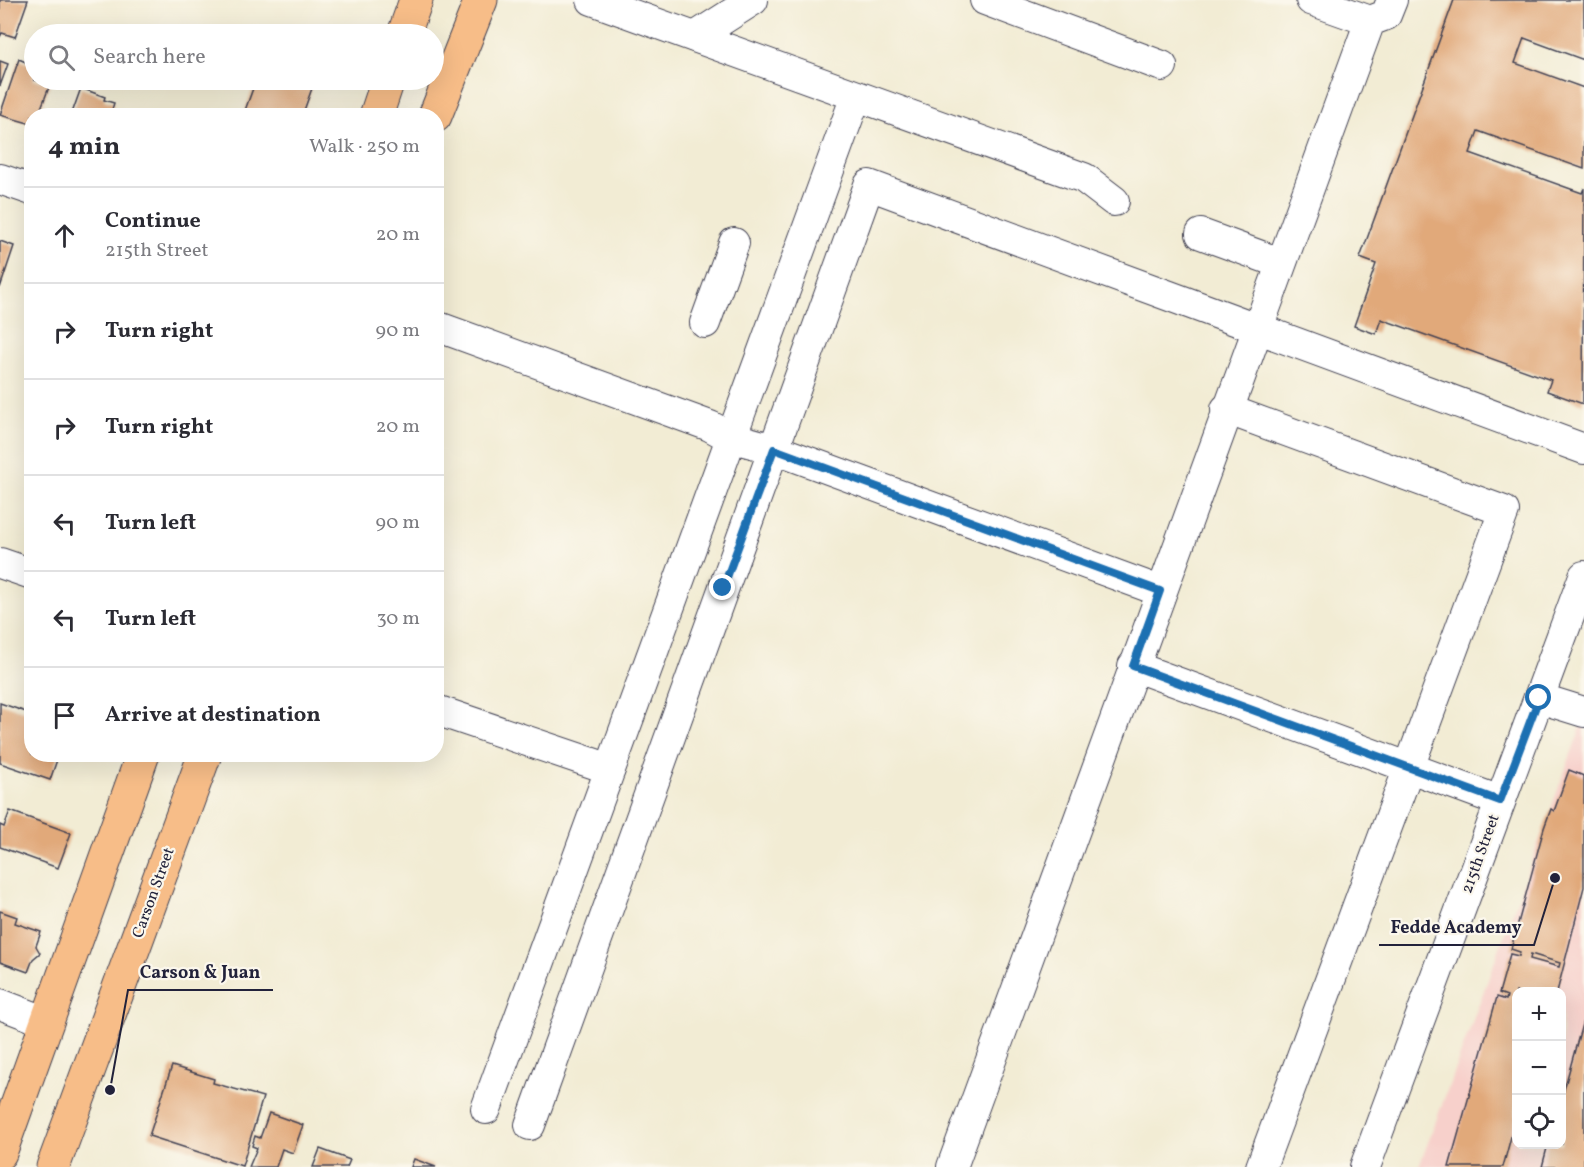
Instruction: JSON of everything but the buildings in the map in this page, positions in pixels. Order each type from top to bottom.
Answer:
[{"type":"main road","points":[[408,24],[416,0]]},
{"type":"main road","points":[[438,108],[481,0]]},
{"type":"main road","points":[[379,108],[385,90]]},
{"type":"main road","points":[[0,1153],[5,1119],[47,1022],[140,762]]},
{"type":"main road","name":"Carson Street","points":[[53,1167],[202,762]]},
{"type":"street","points":[[592,0],[1084,178],[1114,201]]},
{"type":"street","points":[[695,37],[753,0]]},
{"type":"street","points":[[985,0],[1162,66]]},
{"type":"street","points":[[1311,0],[1370,21],[1386,15],[1392,0]]},
{"type":"street","points":[[952,1167],[1226,409],[1370,21]]},
{"type":"street","points":[[486,1109],[856,96]]},
{"type":"street","points":[[0,179],[24,187]]},
{"type":"street","points":[[530,1125],[869,185],[1584,449]]},
{"type":"street","points":[[1201,234],[1280,263]]},
{"type":"street","points":[[705,323],[734,243]]},
{"type":"street","points":[[444,329],[710,426],[730,437],[774,449],[1160,591]]},
{"type":"street","points":[[1226,409],[1503,511],[1261,1167]]},
{"type":"street","points":[[0,563],[24,571]]},
{"type":"street","name":"215th Street","points":[[1365,1167],[1584,576]]},
{"type":"street","points":[[1133,666],[1500,801]]},
{"type":"street","points":[[1539,698],[1584,712]]},
{"type":"street","points":[[444,713],[610,769]]},
{"type":"street","points":[[0,1004],[47,1022]]},
{"type":"shaded area","points":[[1584,719],[1584,1167],[1419,1167]]},
{"type":"place","name":"Fedde Academy","points":[[1555,878]]},
{"type":"place","name":"Carson & Juan","points":[[110,1090]]},
{"type":"route","points":[[723,588],[774,449],[1160,591],[1133,666],[1500,801],[1539,698]]}]
